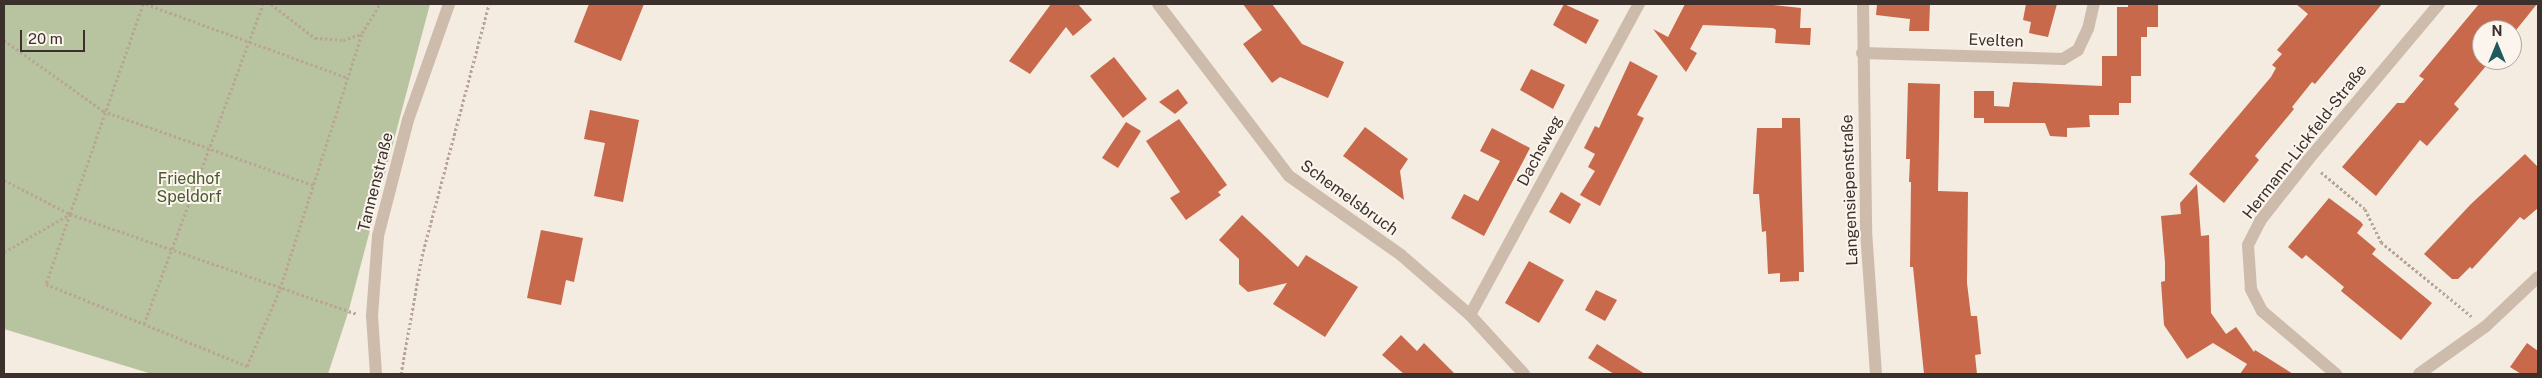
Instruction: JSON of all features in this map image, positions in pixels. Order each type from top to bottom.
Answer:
[{"type":"street","name":"Tannenstraße","points":[[376,374],[372,316],[378,236],[408,120],[449,4]]},
{"type":"street","name":"Schemelsbruch","points":[[1158,4],[1289,176],[1401,256],[1470,315],[1524,374]]},
{"type":"street","name":"Dachsweg","points":[[1470,315],[1639,4]]},
{"type":"street","name":"Langensiepenstraße","points":[[1863,4],[1862,53],[1866,231],[1876,374]]},
{"type":"street","name":"Evelten","points":[[1862,53],[2063,59],[2078,50],[2088,29],[2094,4]]},
{"type":"street","name":"Hermann-Lickfeld-Straße","points":[[2336,374],[2262,311],[2251,289],[2248,271],[2248,245],[2260,221],[2308,160],[2439,4]]},
{"type":"street","points":[[2419,374],[2485,327],[2538,277]]},
{"type":"path","points":[[348,78],[145,4],[103,111],[46,284],[247,366],[280,289],[348,78],[362,33],[380,4]]},
{"type":"path","points":[[144,324],[263,4]]},
{"type":"path","points":[[271,4],[315,38],[343,40],[362,33]]},
{"type":"path","points":[[401,374],[422,256],[489,4]]},
{"type":"path","points":[[4,40],[103,111],[209,151],[313,185]]},
{"type":"path","points":[[2308,160],[2365,209],[2381,242],[2485,327]]},
{"type":"path","points":[[4,180],[70,214],[172,252],[348,313],[372,316]]},
{"type":"path","points":[[4,252],[70,214]]},
{"type":"green space","name":"Friedhof Speldorf","points":[[4,4],[430,4],[348,313],[328,374],[152,374],[4,329]]},
{"type":"building","points":[[589,4],[644,4],[621,61],[574,42]]},
{"type":"building","points":[[1051,4],[1078,4],[1092,20],[1073,36],[1066,27],[1030,74],[1009,61]]},
{"type":"building","points":[[1243,4],[1272,4],[1302,44],[1344,62],[1328,98],[1280,77],[1272,83],[1243,44],[1262,30]]},
{"type":"building","points":[[1564,4],[1599,20],[1586,44],[1553,25]]},
{"type":"building","points":[[1685,4],[1765,4],[1801,8],[1800,28],[1811,28],[1810,45],[1775,43],[1776,30],[1773,28],[1703,25],[1690,49],[1697,53],[1686,72],[1653,29],[1668,37]]},
{"type":"building","points":[[1877,4],[1930,4],[1929,31],[1909,31],[1910,19],[1876,15]]},
{"type":"building","points":[[2026,4],[2057,4],[2048,37],[2029,33],[2031,22],[2023,20]]},
{"type":"building","points":[[2128,4],[2158,4],[2158,27],[2147,27],[2147,37],[2141,37],[2141,76],[2131,76],[2131,103],[2119,103],[2119,115],[2089,115],[2090,127],[2067,128],[2067,137],[2050,136],[2045,123],[1984,123],[1984,118],[1974,118],[1974,91],[1994,91],[1994,106],[2009,107],[2013,82],[2102,86],[2102,56],[2117,56],[2117,7],[2128,7]]},
{"type":"building","points":[[2296,4],[2382,4],[2315,84],[2312,82],[2292,107],[2294,109],[2255,156],[2259,160],[2224,203],[2189,174],[2271,77],[2276,68],[2272,65],[2282,54],[2277,50],[2308,14]]},
{"type":"building","points":[[2479,4],[2537,4],[2522,23],[2522,20],[2472,20],[2472,70],[2483,70],[2454,104],[2459,109],[2427,146],[2420,140],[2376,196],[2342,167],[2397,103],[2404,103],[2424,79],[2419,76]]},
{"type":"building","points":[[1114,57],[1147,99],[1123,118],[1090,76]]},
{"type":"building","points":[[1630,61],[1658,76],[1637,115],[1644,118],[1600,206],[1580,195],[1595,171],[1588,167],[1595,154],[1584,148],[1595,126],[1599,128]]},
{"type":"building","points":[[1531,69],[1565,85],[1553,109],[1520,90]]},
{"type":"building","points":[[1908,83],[1940,84],[1938,191],[1968,192],[1967,283],[1971,316],[1977,316],[1981,354],[1975,355],[1977,374],[1924,374],[1913,267],[1910,267],[1911,182],[1909,182],[1910,159],[1906,159]]},
{"type":"building","points":[[1178,89],[1188,103],[1175,114],[1159,102]]},
{"type":"building","points":[[590,110],[639,120],[623,202],[594,196],[605,143],[584,139]]},
{"type":"building","points":[[1782,118],[1800,118],[1804,272],[1799,272],[1799,281],[1780,282],[1780,273],[1768,274],[1766,231],[1762,232],[1759,194],[1753,194],[1757,128],[1782,128]]},
{"type":"building","points":[[1179,119],[1227,185],[1218,192],[1221,195],[1186,220],[1170,198],[1180,192],[1146,141]]},
{"type":"building","points":[[1126,122],[1141,131],[1118,168],[1102,158]]},
{"type":"building","points":[[1365,127],[1408,159],[1400,171],[1404,200],[1343,156]]},
{"type":"building","points":[[1492,128],[1530,148],[1484,236],[1451,218],[1464,194],[1478,201],[1500,161],[1480,151]]},
{"type":"building","points":[[2525,154],[2538,167],[2538,208],[2524,220],[2520,217],[2472,269],[2470,267],[2458,279],[2452,279],[2424,254],[2471,204]]},
{"type":"building","points":[[2197,184],[2201,236],[2209,235],[2211,313],[2226,334],[2236,327],[2254,352],[2255,350],[2293,374],[2240,374],[2247,364],[2213,343],[2187,359],[2164,325],[2161,282],[2165,281],[2165,262],[2161,216],[2181,214],[2180,203]]},
{"type":"building","points":[[1561,192],[1581,204],[1570,224],[1549,212]]},
{"type":"building","points":[[2329,198],[2361,222],[2363,225],[2357,233],[2376,249],[2372,254],[2432,303],[2401,340],[2341,291],[2344,287],[2306,255],[2302,259],[2288,247]]},
{"type":"building","points":[[1242,215],[1298,267],[1306,255],[1358,287],[1325,337],[1273,304],[1287,283],[1248,292],[1239,284],[1239,259],[1219,240]]},
{"type":"building","points":[[541,230],[583,238],[574,282],[566,280],[561,305],[527,298]]},
{"type":"building","points":[[1529,261],[1564,280],[1539,323],[1505,303]]},
{"type":"building","points":[[1596,290],[1617,300],[1605,321],[1585,310]]},
{"type":"building","points":[[1401,335],[1417,351],[1424,343],[1455,374],[1404,374],[1382,355]]},
{"type":"building","points":[[2527,343],[2538,351],[2538,374],[2521,374],[2510,367]]},
{"type":"building","points":[[1597,344],[1645,374],[1614,374],[1588,358]]}]
